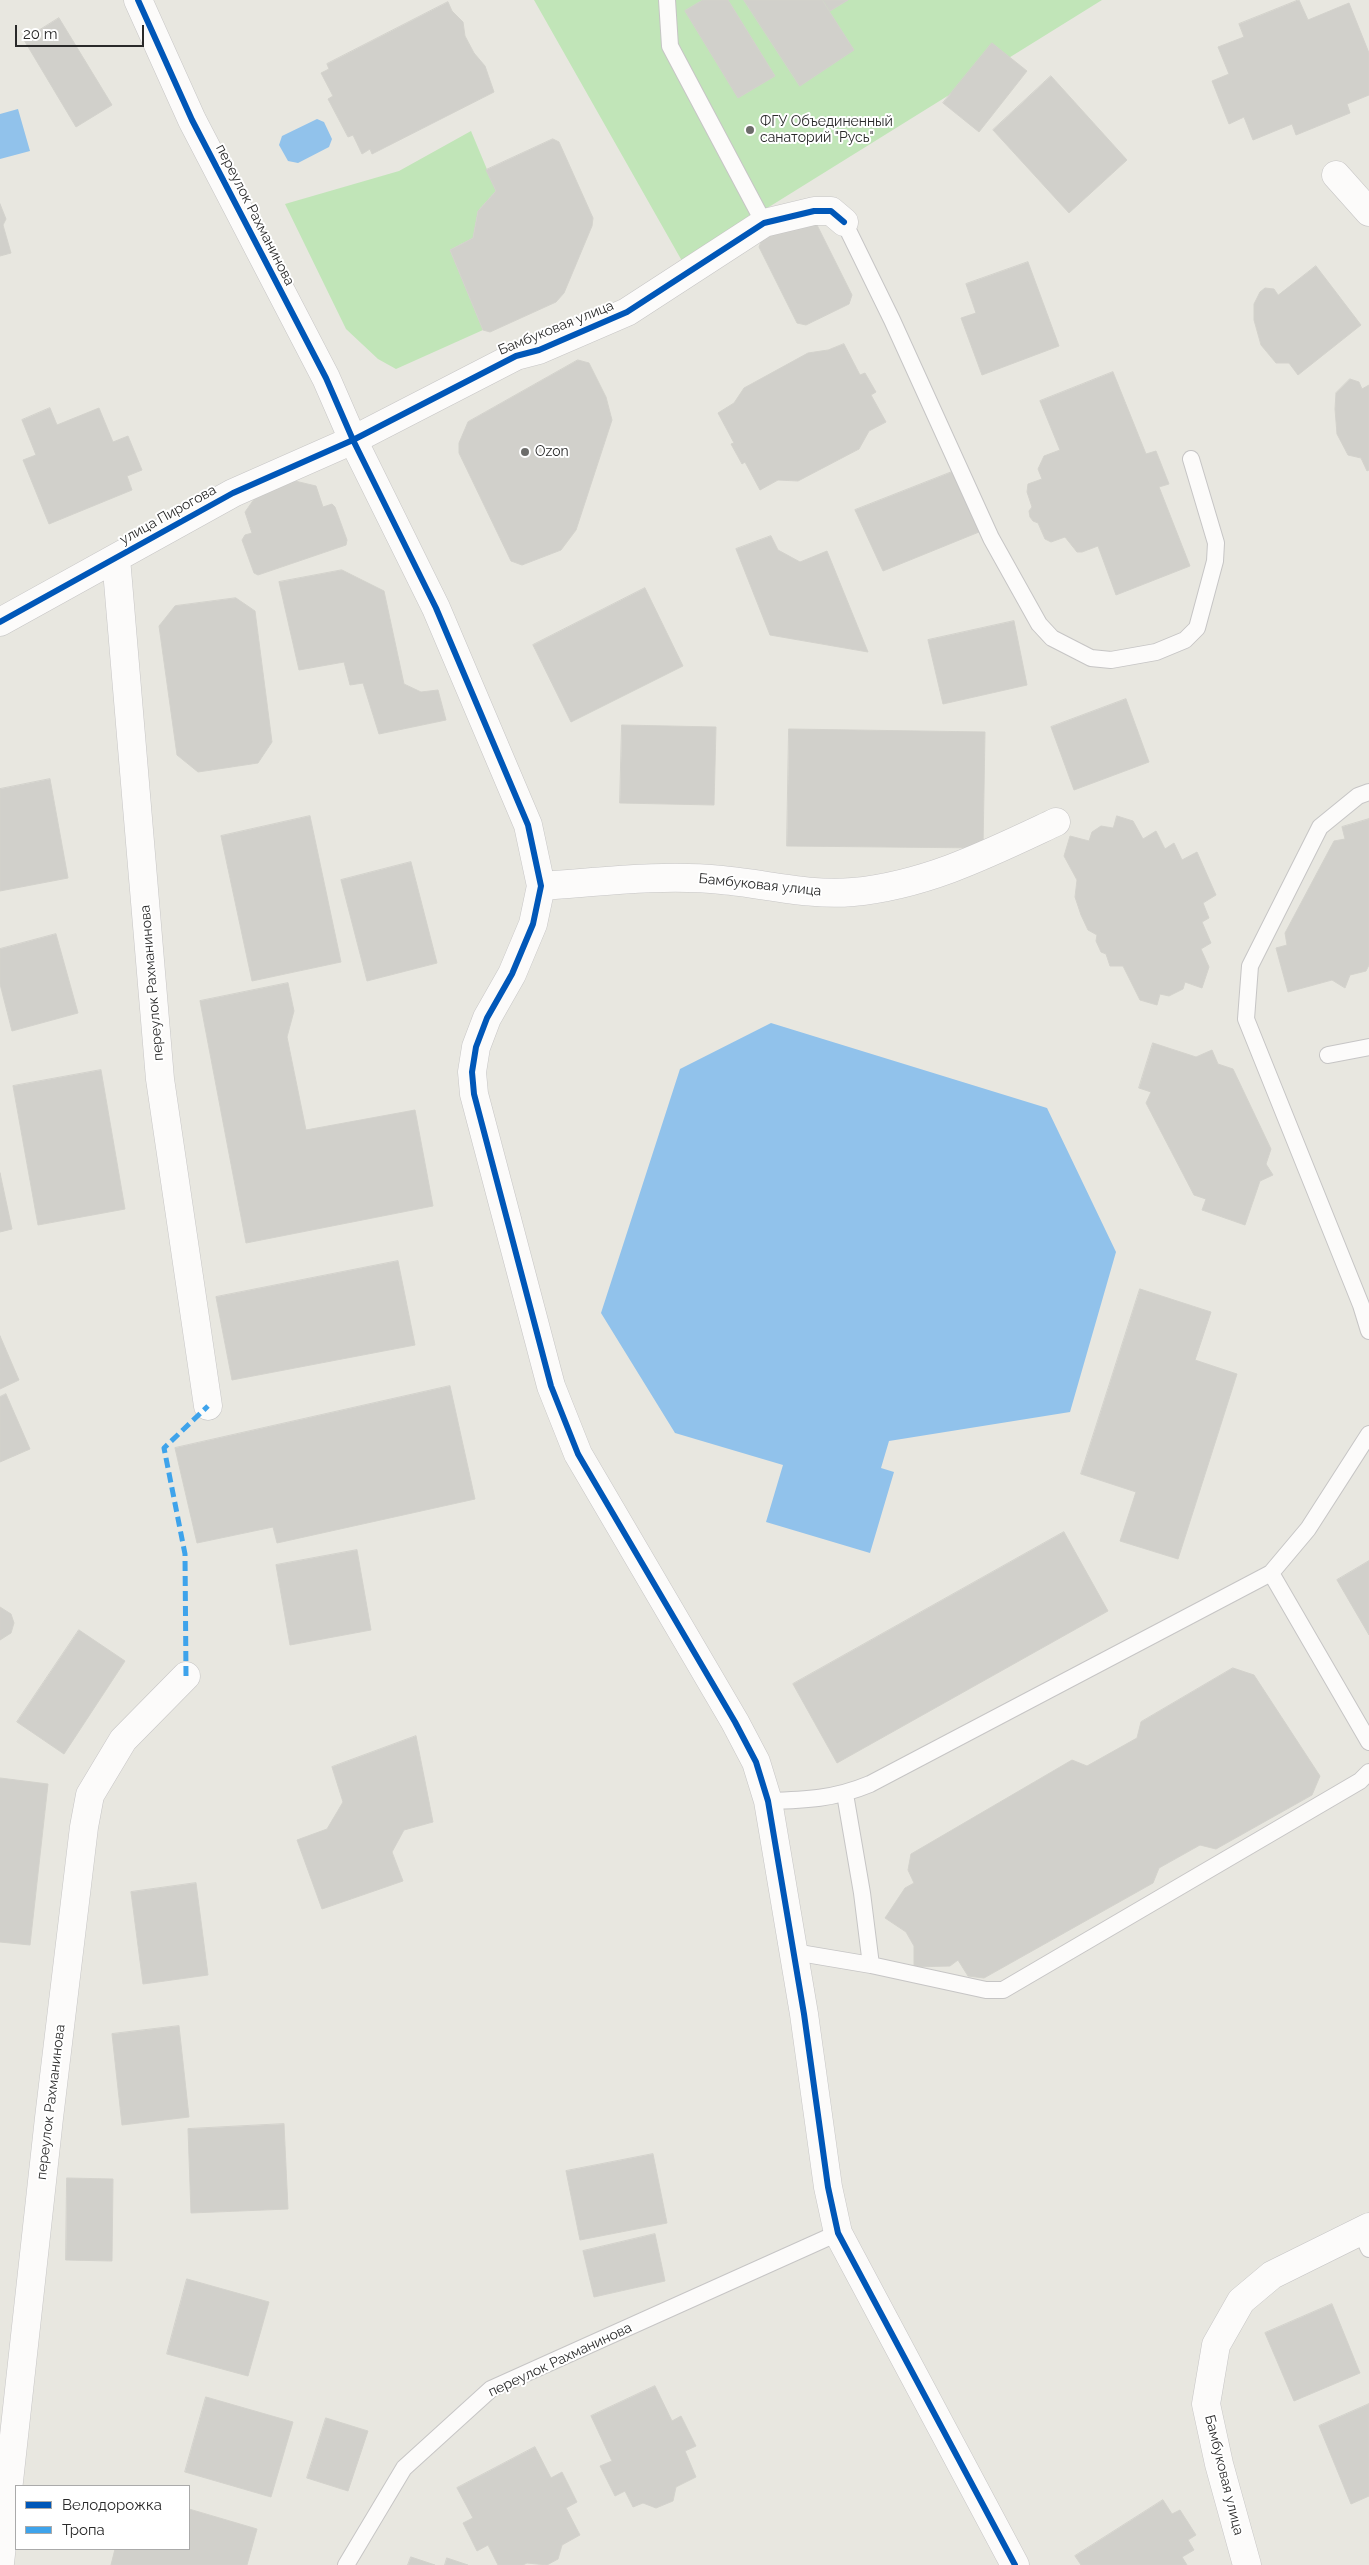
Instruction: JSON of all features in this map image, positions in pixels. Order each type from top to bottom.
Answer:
[{"type":"street","name":"переулок Рахманинова","points":[[138,0],[192,120],[326,378],[353,440],[436,608],[528,825],[541,886]]},
{"type":"street","points":[[1336,175],[1369,212]]},
{"type":"street","name":"Бамбуковая улица","points":[[353,440],[516,356],[539,350],[627,312],[764,223],[814,212],[831,211],[844,222]]},
{"type":"street","name":"улица Пирогова","points":[[0,622],[234,494],[353,440]]},
{"type":"street","name":"переулок Рахманинова","points":[[116,558],[160,1079],[208,1406]]},
{"type":"street","name":"Бамбуковая улица","points":[[541,886],[672,878],[722,880],[802,892],[853,892],[898,884],[957,868],[1056,822]]},
{"type":"street","points":[[541,886],[533,924],[512,974],[488,1018],[476,1047],[472,1072],[474,1094],[551,1386],[578,1454],[735,1722],[756,1762],[768,1801],[794,1952],[828,2187],[838,2232],[1015,2565]]},
{"type":"street","name":"переулок Рахманинова","points":[[0,2563],[50,2108],[84,1827],[90,1794],[123,1740],[186,1676]]},
{"type":"street","name":"Бамбуковая улица","points":[[1247,2565],[1219,2464],[1206,2404],[1216,2345],[1241,2301],[1272,2275],[1310,2255],[1366,2236]]},
{"type":"lane","points":[[667,0],[670,46],[764,223]]},
{"type":"lane","points":[[844,222],[892,320],[991,538],[1039,624],[1052,638],[1091,658],[1111,660],[1156,652],[1185,640],[1197,628],[1215,561],[1216,543],[1191,459]]},
{"type":"lane","points":[[1369,792],[1358,796],[1320,827],[1250,966],[1246,1019],[1361,1305],[1369,1331]]},
{"type":"lane","points":[[1328,1055],[1369,1047]]},
{"type":"lane","points":[[768,1801],[817,1800],[845,1794],[870,1784],[1271,1573],[1308,1529],[1369,1434]]},
{"type":"lane","points":[[1271,1573],[1369,1742]]},
{"type":"lane","points":[[794,1952],[871,1965],[986,1990],[1003,1990],[1360,1781],[1369,1772]]},
{"type":"lane","points":[[845,1794],[871,1965]]},
{"type":"lane","name":"переулок Рахманинова","points":[[346,2565],[404,2468],[491,2390],[838,2232]]},
{"type":"green space","name":"ФГУ Объединенный санаторий \"Русь\"","points":[[534,0],[1102,0],[682,261]]},
{"type":"green space","points":[[471,131],[496,191],[478,211],[473,238],[450,250],[483,330],[396,369],[378,359],[346,329],[285,204],[399,171]]},
{"type":"water","points":[[18,109],[30,151],[0,159],[0,114]]},
{"type":"water","points":[[317,119],[324,122],[332,139],[329,147],[298,163],[288,161],[279,145],[282,136]]},
{"type":"water","points":[[771,1023],[1047,1108],[1116,1252],[1070,1412],[889,1441],[881,1468],[894,1472],[870,1553],[766,1522],[783,1465],[675,1433],[601,1313],[680,1069]]},
{"type":"building","points":[[703,0],[728,0],[775,76],[738,98],[685,11]]},
{"type":"building","points":[[744,0],[822,0],[854,50],[800,86]]},
{"type":"building","points":[[823,0],[848,0],[830,11]]},
{"type":"building","points":[[1299,0],[1308,20],[1349,3],[1369,53],[1369,95],[1347,104],[1350,113],[1296,135],[1292,124],[1253,140],[1244,117],[1229,124],[1212,81],[1229,74],[1218,47],[1244,37],[1239,24]]},
{"type":"building","points":[[448,2],[452,11],[463,22],[465,36],[474,53],[485,66],[494,92],[372,154],[370,149],[362,154],[353,135],[348,137],[328,99],[333,96],[321,73],[329,69],[327,64]]},
{"type":"building","points":[[59,18],[112,105],[76,127],[24,40]]},
{"type":"building","points":[[992,43],[1027,71],[979,132],[943,103]]},
{"type":"building","points":[[1051,76],[1127,160],[1069,213],[993,130]]},
{"type":"building","points":[[553,139],[559,142],[593,218],[592,226],[564,293],[556,302],[490,332],[483,330],[450,250],[473,238],[478,211],[496,191],[486,170]]},
{"type":"building","points":[[0,204],[6,219],[3,225],[11,253],[0,256]]},
{"type":"building","points":[[814,219],[852,295],[849,304],[806,325],[797,323],[759,247],[763,237]]},
{"type":"building","points":[[1028,262],[1059,346],[982,375],[961,318],[976,313],[966,284]]},
{"type":"building","points":[[1316,266],[1361,325],[1298,375],[1289,363],[1276,363],[1261,345],[1254,320],[1254,304],[1260,292],[1265,288],[1274,289],[1278,295]]},
{"type":"building","points":[[844,344],[860,375],[865,373],[876,392],[871,395],[886,422],[869,431],[859,449],[798,481],[778,480],[760,490],[745,462],[742,464],[731,444],[734,443],[718,413],[734,403],[744,388],[808,353],[828,350]]},
{"type":"building","points":[[578,360],[589,363],[606,397],[612,420],[576,530],[561,550],[522,565],[511,561],[459,453],[459,443],[468,422]]},
{"type":"building","points":[[1113,372],[1146,454],[1156,451],[1169,484],[1159,487],[1190,566],[1116,595],[1098,546],[1077,552],[1065,537],[1051,542],[1045,539],[1038,523],[1030,517],[1029,511],[1032,507],[1027,492],[1028,484],[1042,479],[1038,469],[1044,456],[1060,450],[1040,401]]},
{"type":"building","points":[[1350,379],[1359,382],[1362,389],[1369,385],[1369,470],[1367,471],[1361,458],[1348,455],[1337,434],[1336,393]]},
{"type":"building","points":[[50,408],[57,425],[99,408],[113,442],[128,436],[142,470],[127,476],[132,490],[49,524],[23,460],[36,455],[22,420]]},
{"type":"building","points":[[957,470],[979,532],[883,571],[855,510]]},
{"type":"building","points":[[295,481],[316,486],[323,507],[332,504],[335,507],[347,540],[346,545],[258,575],[254,573],[242,540],[245,535],[252,533],[245,512],[257,495],[276,485]]},
{"type":"building","points":[[771,536],[778,550],[800,562],[827,551],[868,652],[770,635],[736,549]]},
{"type":"building","points":[[342,570],[384,591],[404,684],[421,692],[438,690],[446,720],[379,734],[363,683],[350,685],[344,662],[299,670],[279,582]]},
{"type":"building","points":[[645,588],[683,666],[571,722],[533,645]]},
{"type":"building","points":[[236,598],[255,611],[272,742],[258,763],[198,772],[177,755],[159,626],[175,606]]},
{"type":"building","points":[[1014,621],[1027,685],[943,704],[928,640]]},
{"type":"building","points":[[1126,699],[1149,762],[1074,790],[1051,727]]},
{"type":"building","points":[[622,725],[716,727],[714,805],[620,803]]},
{"type":"building","points":[[789,729],[985,732],[983,848],[787,846]]},
{"type":"building","points":[[50,779],[68,878],[0,891],[0,789]]},
{"type":"building","points":[[310,816],[341,962],[252,981],[221,836]]},
{"type":"building","points":[[1117,816],[1133,821],[1143,839],[1156,831],[1165,849],[1174,843],[1182,860],[1197,852],[1216,895],[1203,903],[1209,918],[1202,922],[1211,943],[1201,949],[1209,967],[1202,988],[1185,982],[1183,989],[1169,996],[1160,994],[1157,1005],[1140,1000],[1123,966],[1110,966],[1106,954],[1101,952],[1096,941],[1097,935],[1088,930],[1081,915],[1075,897],[1077,880],[1064,856],[1070,836],[1089,841],[1092,832],[1101,826],[1113,828]]},
{"type":"building","points":[[1369,819],[1369,965],[1366,971],[1350,975],[1345,988],[1332,980],[1288,992],[1276,948],[1287,945],[1285,933],[1334,841],[1345,839],[1342,827]]},
{"type":"building","points":[[411,862],[437,963],[367,981],[341,880]]},
{"type":"building","points":[[56,934],[78,1013],[12,1031],[0,984],[0,949]]},
{"type":"building","points":[[288,983],[294,1011],[287,1037],[306,1130],[415,1110],[433,1206],[246,1243],[200,1001]]},
{"type":"building","points":[[1153,1043],[1196,1057],[1212,1050],[1218,1064],[1233,1069],[1271,1149],[1266,1164],[1273,1175],[1260,1181],[1245,1225],[1202,1210],[1206,1199],[1194,1195],[1146,1103],[1151,1092],[1139,1088]]},
{"type":"building","points":[[101,1070],[125,1209],[38,1225],[13,1086]]},
{"type":"building","points":[[0,1173],[12,1229],[0,1232]]},
{"type":"building","points":[[398,1261],[415,1345],[232,1380],[216,1297]]},
{"type":"building","points":[[1140,1289],[1211,1312],[1195,1360],[1237,1374],[1178,1559],[1120,1541],[1136,1492],[1081,1474]]},
{"type":"building","points":[[0,1336],[19,1380],[0,1389]]},
{"type":"building","points":[[450,1386],[475,1499],[277,1543],[273,1527],[197,1543],[175,1448]]},
{"type":"building","points":[[6,1394],[30,1449],[0,1462],[0,1397]]},
{"type":"building","points":[[1064,1532],[1108,1611],[837,1763],[793,1684]]},
{"type":"building","points":[[357,1550],[371,1630],[290,1645],[276,1565]]},
{"type":"building","points":[[1369,1561],[1369,1635],[1337,1580]]},
{"type":"building","points":[[0,1607],[11,1614],[14,1623],[11,1633],[0,1640]]},
{"type":"building","points":[[79,1630],[125,1661],[64,1754],[17,1722]]},
{"type":"building","points":[[1233,1668],[1254,1675],[1320,1776],[1312,1795],[1216,1849],[1200,1845],[1159,1868],[1153,1883],[984,1978],[968,1976],[958,1960],[950,1966],[914,1967],[914,1946],[906,1932],[885,1918],[905,1888],[914,1883],[908,1870],[911,1854],[1072,1760],[1087,1766],[1137,1738],[1141,1722]]},
{"type":"building","points":[[416,1736],[433,1822],[404,1830],[392,1852],[403,1881],[322,1909],[297,1840],[327,1829],[343,1802],[332,1767]]},
{"type":"building","points":[[0,1778],[48,1784],[30,1945],[0,1942]]},
{"type":"building","points":[[196,1883],[208,1975],[143,1984],[131,1892]]},
{"type":"building","points":[[179,2026],[189,2117],[122,2125],[112,2034]]},
{"type":"building","points":[[284,2124],[288,2209],[191,2213],[188,2129]]},
{"type":"building","points":[[653,2154],[667,2223],[580,2240],[566,2171]]},
{"type":"building","points":[[67,2178],[113,2179],[112,2261],[66,2260]]},
{"type":"building","points":[[655,2234],[665,2281],[594,2297],[583,2251]]},
{"type":"building","points":[[187,2279],[269,2302],[248,2376],[167,2354]]},
{"type":"building","points":[[1332,2304],[1360,2373],[1294,2401],[1265,2333]]},
{"type":"building","points":[[655,2386],[672,2421],[681,2416],[696,2446],[685,2451],[696,2477],[676,2487],[673,2501],[656,2508],[643,2503],[633,2507],[625,2491],[615,2496],[600,2466],[612,2461],[591,2416]]},
{"type":"building","points":[[206,2397],[293,2422],[271,2497],[185,2472]]},
{"type":"building","points":[[1369,2404],[1369,2496],[1351,2504],[1319,2426]]},
{"type":"building","points":[[326,2418],[368,2431],[348,2491],[307,2478]]},
{"type":"building","points":[[535,2447],[551,2478],[562,2472],[577,2502],[566,2508],[580,2535],[562,2545],[558,2559],[547,2565],[527,2563],[523,2565],[498,2565],[488,2545],[477,2551],[463,2523],[473,2518],[457,2488]]},
{"type":"building","points":[[1163,2500],[1172,2514],[1180,2510],[1196,2535],[1188,2540],[1194,2550],[1182,2557],[1187,2565],[1081,2565],[1075,2556]]},
{"type":"building","points":[[190,2509],[257,2529],[247,2565],[111,2565],[115,2550],[190,2550]]},
{"type":"building","points":[[411,2557],[435,2565],[408,2565]]},
{"type":"building","points":[[447,2558],[468,2565],[445,2565]]},
{"type":"marked path","points":[[186,1676],[185,1554],[164,1448],[208,1406]]},
{"type":"cycle path","points":[[138,0],[192,120],[326,378],[353,440],[436,608],[528,825],[541,886],[533,924],[512,974],[487,1018],[476,1047],[472,1072],[474,1094],[551,1386],[578,1454],[735,1722],[756,1762],[768,1801],[804,2014],[828,2187],[838,2233],[1015,2565]]},
{"type":"cycle path","points":[[0,622],[233,493],[353,440],[516,356],[539,350],[627,312],[764,223],[814,211],[831,211],[844,222]]},
{"type":"place","name":"ФГУ Объединенный санаторий \"Русь\"","points":[[750,130]]},
{"type":"place","name":"Ozon","points":[[525,452]]}]
